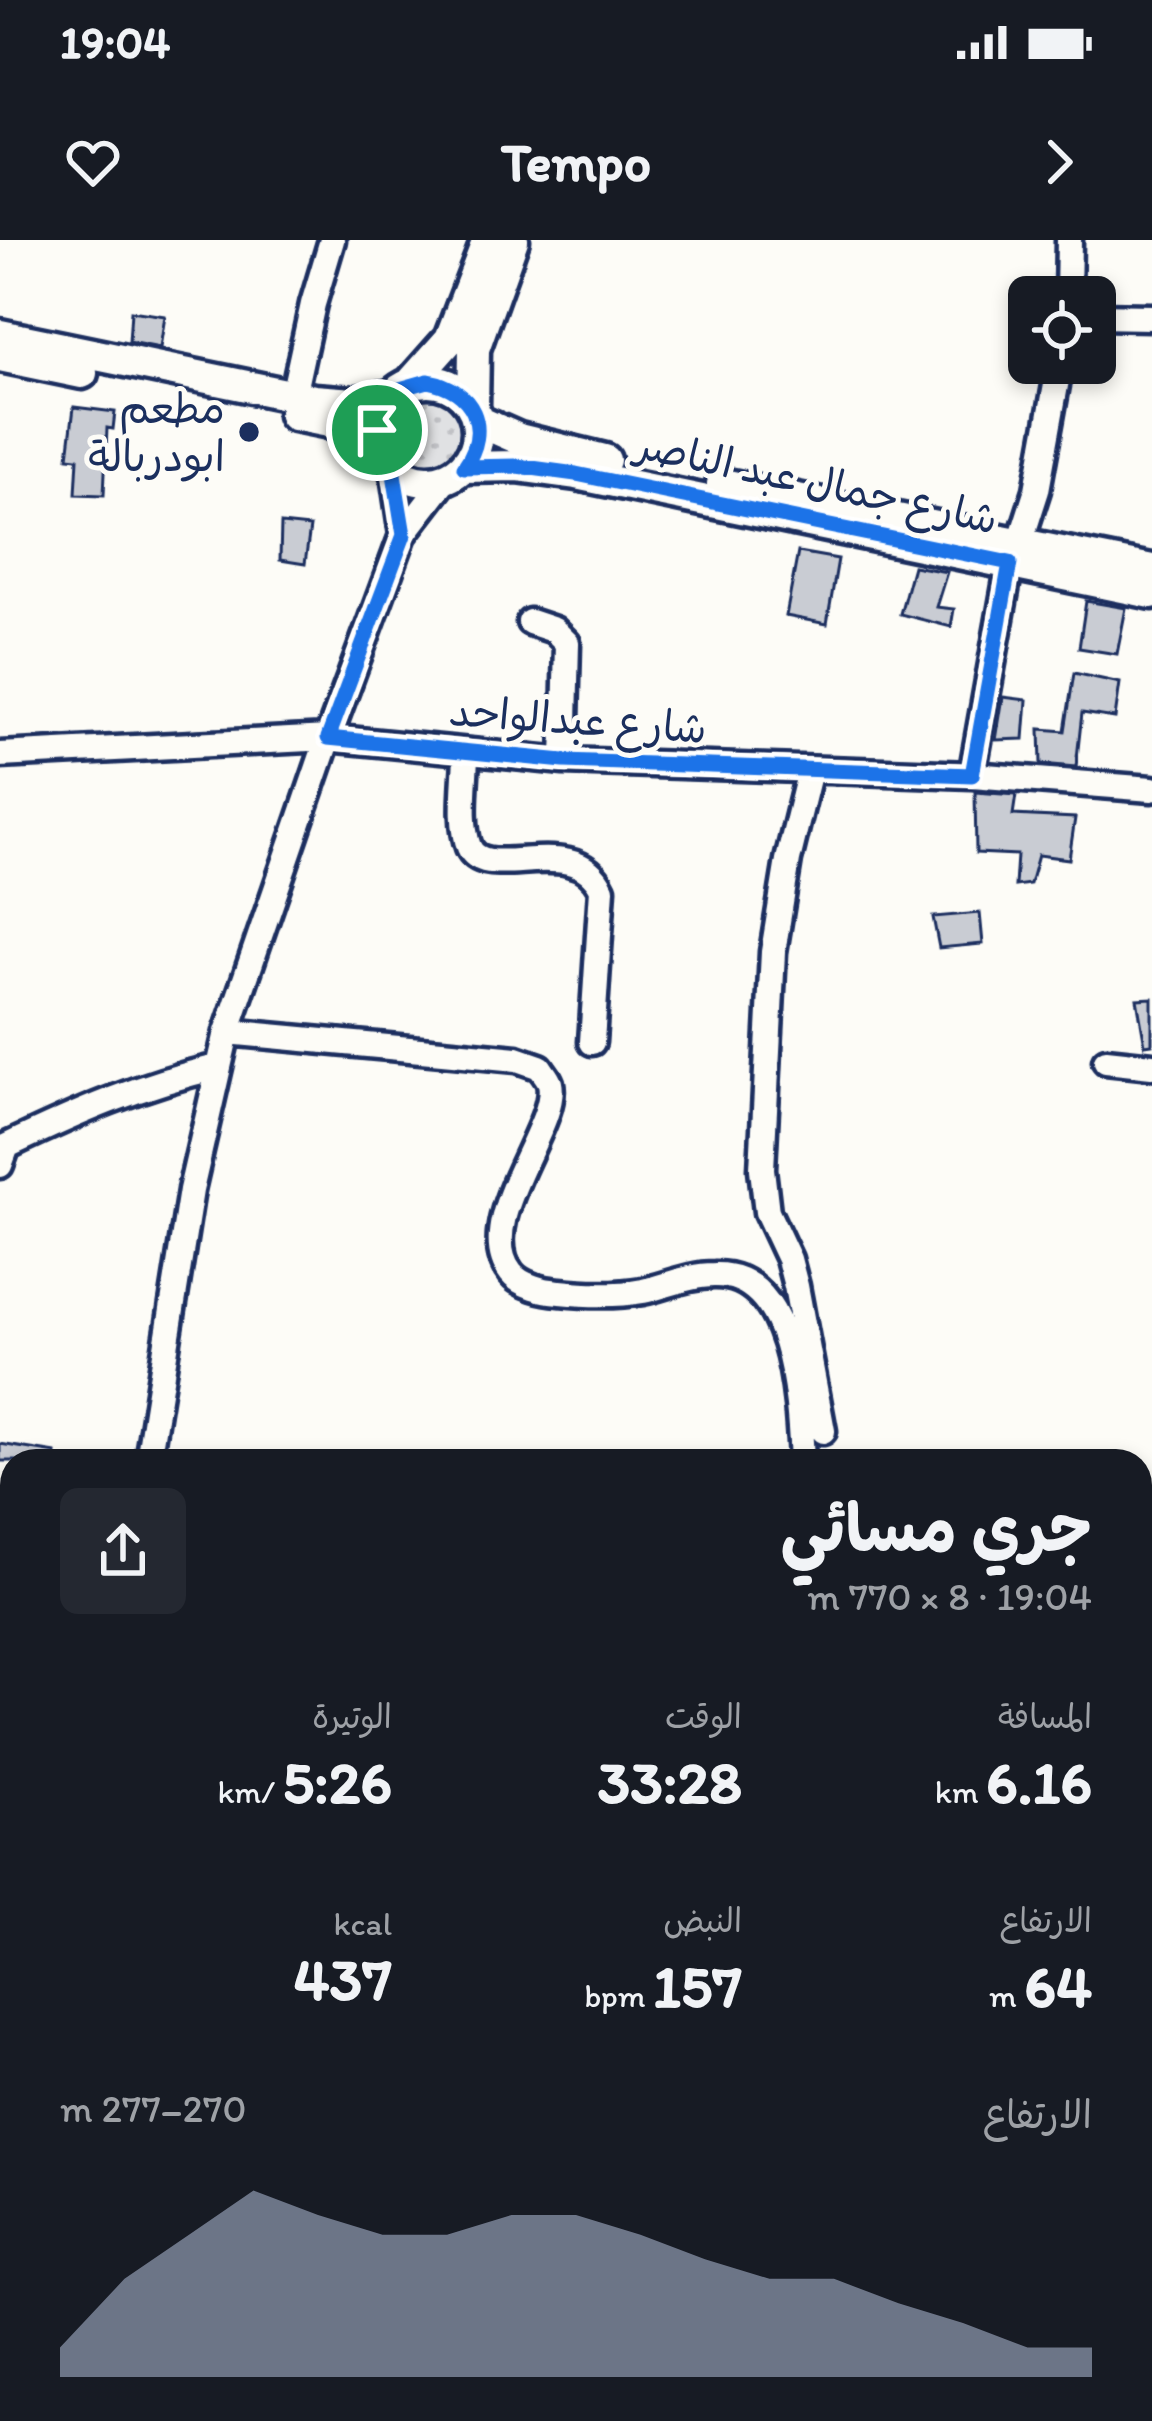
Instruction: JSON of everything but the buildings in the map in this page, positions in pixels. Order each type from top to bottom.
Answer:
[{"type":"main road","points":[[387,458],[377,430],[381,412],[450,339],[488,240]]},
{"type":"main road","points":[[0,356],[329,422],[387,458],[409,478],[428,482],[455,473],[478,438],[474,350],[513,240]]},
{"type":"main road","points":[[0,335],[293,396],[353,404],[428,381],[446,384],[462,394],[476,415]]},
{"type":"main road","name":"شارع جمال عبد الناصر","points":[[476,415],[519,439],[1015,553],[1152,593]]},
{"type":"main road","name":"شارع جمال عبد الناصر","points":[[455,473],[517,466],[576,474],[1015,553],[1152,570]]},
{"type":"street","points":[[293,396],[332,240]]},
{"type":"street","points":[[1068,276],[1069,240]]},
{"type":"street","points":[[1116,316],[1152,317]]},
{"type":"street","points":[[972,775],[1015,553],[1042,468],[1056,384]]},
{"type":"street","points":[[387,458],[404,535]]},
{"type":"street","points":[[150,1449],[191,1190],[227,1032],[404,535],[455,473]]},
{"type":"street","points":[[530,622],[554,630],[567,643],[564,761]]},
{"type":"street","name":"شارع عبدالواحد","points":[[0,755],[328,738],[564,761],[972,775],[1152,789]]},
{"type":"street","points":[[466,752],[470,850],[496,861],[584,865],[602,889],[592,1042]]},
{"type":"street","points":[[810,770],[788,860],[773,952],[762,1169],[767,1212],[796,1286],[824,1431]]},
{"type":"street","points":[[227,1032],[517,1059],[540,1067],[550,1083],[548,1108],[516,1176],[500,1243],[503,1262],[515,1279],[548,1291],[599,1296],[645,1291],[710,1274],[738,1276],[756,1286],[776,1312],[799,1404],[801,1449]]},
{"type":"street","points":[[1106,1061],[1152,1066]]},
{"type":"street","points":[[2,1153],[151,1082],[217,1067]]},
{"type":"shaded area","points":[[428,389],[444,392],[458,402],[468,416],[468,448],[458,462],[444,472],[428,475],[412,472],[398,462],[388,448],[385,432],[388,416],[398,402],[412,392]]},
{"type":"place","name":"مطعم ابودربالة","points":[[249,432]]},
{"type":"route","points":[[428,381],[446,384],[462,394],[478,421],[474,454],[464,467],[517,466],[576,474],[1010,563],[972,775],[564,761],[328,738],[404,535],[393,468],[380,448],[377,430],[381,412],[400,389],[428,381]]}]
